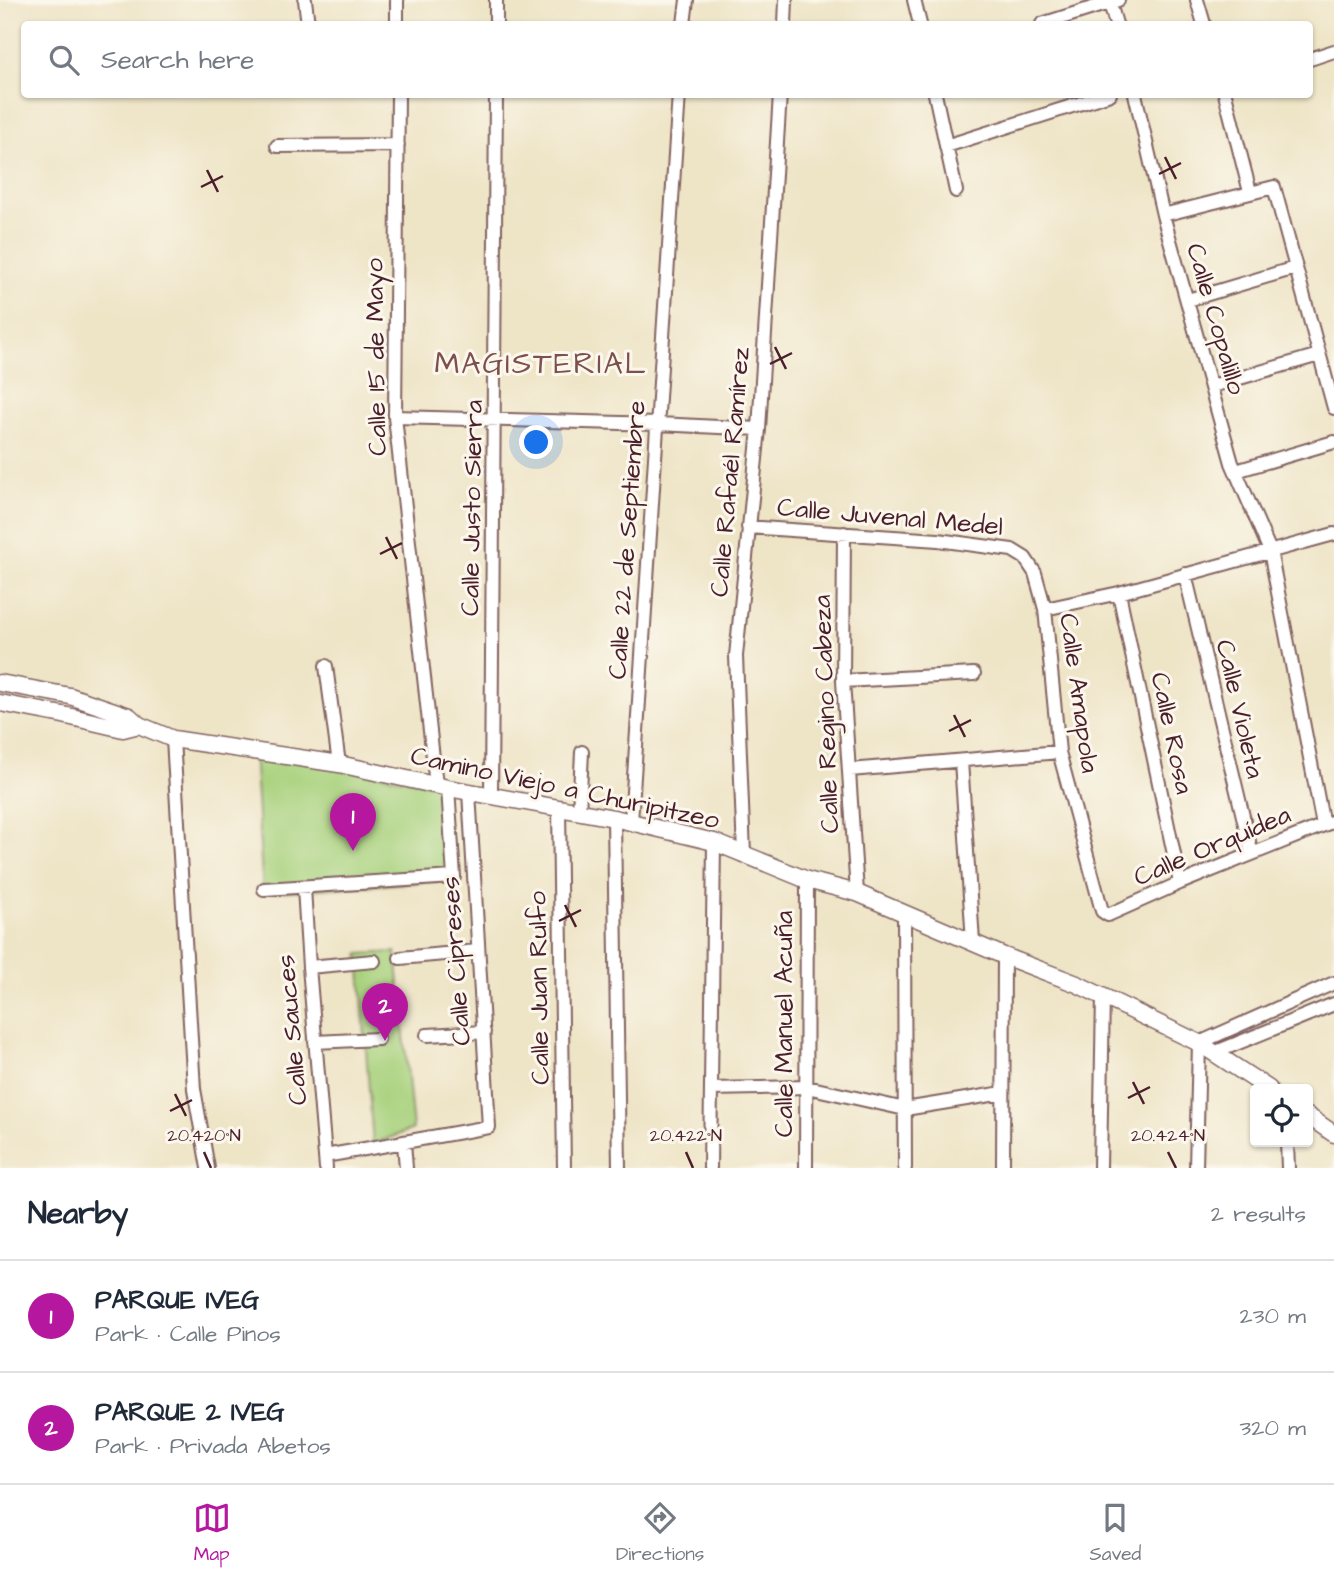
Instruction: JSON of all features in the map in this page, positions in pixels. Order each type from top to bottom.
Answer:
[{"type":"street","points":[[305,0],[308,21]]},
{"type":"street","points":[[397,0],[397,21]]},
{"type":"street","points":[[496,0],[496,21]]},
{"type":"street","points":[[684,21],[687,0]]},
{"type":"street","points":[[785,21],[786,0]]},
{"type":"street","points":[[914,0],[919,21]]},
{"type":"street","points":[[1197,0],[1203,21]]},
{"type":"street","points":[[1051,21],[1112,1],[1115,21]]},
{"type":"street","points":[[1313,58],[1334,51]]},
{"type":"street","name":"Calle 15 de Mayo","points":[[304,888],[454,877],[395,417],[398,98]]},
{"type":"street","name":"Calle Justo Sierra","points":[[491,796],[496,98]]},
{"type":"street","name":"Calle 22 de Septiembre","points":[[631,822],[679,98]]},
{"type":"street","name":"Calle Rafaél Ramírez","points":[[744,854],[736,656],[759,429],[780,98]]},
{"type":"street","points":[[936,98],[956,191]]},
{"type":"street","points":[[946,146],[1097,98]]},
{"type":"street","name":"Calle Copalillo","points":[[1136,98],[1163,215],[1232,463],[1270,551],[1329,823]]},
{"type":"street","points":[[1226,98],[1250,192]]},
{"type":"street","points":[[277,146],[398,145]]},
{"type":"street","points":[[1163,215],[1274,187],[1334,408]]},
{"type":"street","points":[[1188,300],[1295,268]]},
{"type":"street","points":[[1212,386],[1319,355]]},
{"type":"street","points":[[395,417],[759,429]]},
{"type":"street","points":[[1236,471],[1334,442]]},
{"type":"street","name":"Calle Juvenal Medel","points":[[748,527],[938,540],[1012,550],[1025,558]]},
{"type":"street","name":"Calle Regino Cabeza","points":[[845,533],[842,681],[857,893]]},
{"type":"street","points":[[1045,609],[1119,593],[1334,534]]},
{"type":"street","name":"Calle Amapola","points":[[1025,558],[1035,572],[1045,609],[1059,752],[1102,911],[1108,915]]},
{"type":"street","name":"Calle Violeta","points":[[1185,574],[1252,854]]},
{"type":"street","name":"Calle Rosa","points":[[1119,593],[1180,883]]},
{"type":"street","points":[[326,666],[339,764]]},
{"type":"street","points":[[842,681],[974,674]]},
{"type":"street","name":"Camino Viejo a Churipitzeo","points":[[0,683],[70,696],[129,716],[139,726],[173,739],[339,764],[442,787],[614,818],[714,842],[807,880],[857,893],[1103,996],[1216,1052],[1262,1084]]},
{"type":"street","name":"Camino Viejo a Churipitzeo","points":[[0,704],[123,729],[139,726]]},
{"type":"street","points":[[173,739],[194,1090],[208,1168]]},
{"type":"street","points":[[579,812],[582,752]]},
{"type":"street","points":[[850,769],[1059,752]]},
{"type":"street","points":[[961,761],[973,942]]},
{"type":"street","name":"Calle Cipreses","points":[[404,1143],[489,1127],[469,792]]},
{"type":"street","name":"Calle Juan Rulfo","points":[[559,808],[564,1168]]},
{"type":"street","points":[[614,818],[619,1168]]},
{"type":"street","name":"Calle Orquídea","points":[[1108,915],[1329,823]]},
{"type":"street","points":[[710,1168],[714,842]]},
{"type":"street","name":"Calle Manuel Acuña","points":[[806,1168],[807,880]]},
{"type":"street","points":[[264,889],[304,888]]},
{"type":"street","name":"Calle Sauces","points":[[304,888],[325,1162]]},
{"type":"street","points":[[904,914],[905,1168]]},
{"type":"street","points":[[400,958],[478,951]]},
{"type":"street","points":[[1003,1168],[1004,956]]},
{"type":"street","points":[[309,967],[374,961]]},
{"type":"street","points":[[1196,1168],[1199,1043],[1334,983]]},
{"type":"street","points":[[1100,1168],[1103,996]]},
{"type":"street","points":[[1294,1000],[1302,1017]]},
{"type":"street","points":[[1216,1052],[1334,1004]]},
{"type":"street","points":[[427,1035],[484,1032]]},
{"type":"street","points":[[315,1042],[378,1038]]},
{"type":"street","points":[[711,1089],[807,1087],[905,1109],[1003,1093]]},
{"type":"street","points":[[1313,1119],[1334,1134]]},
{"type":"street","points":[[325,1162],[404,1143],[406,1168]]},
{"type":"street","points":[[1287,1147],[1288,1168]]},
{"type":"green space","points":[[254,752],[436,785],[451,880],[263,893]]},
{"type":"green space","points":[[396,952],[413,1129],[373,1144],[359,954]]},
{"type":"place","name":"PARQUE IVEG","points":[[353,851]]},
{"type":"place","name":"PARQUE 2 IVEG","points":[[385,1041]]},
{"type":"district","name":"MAGISTERIAL","points":[[541,364]]}]
